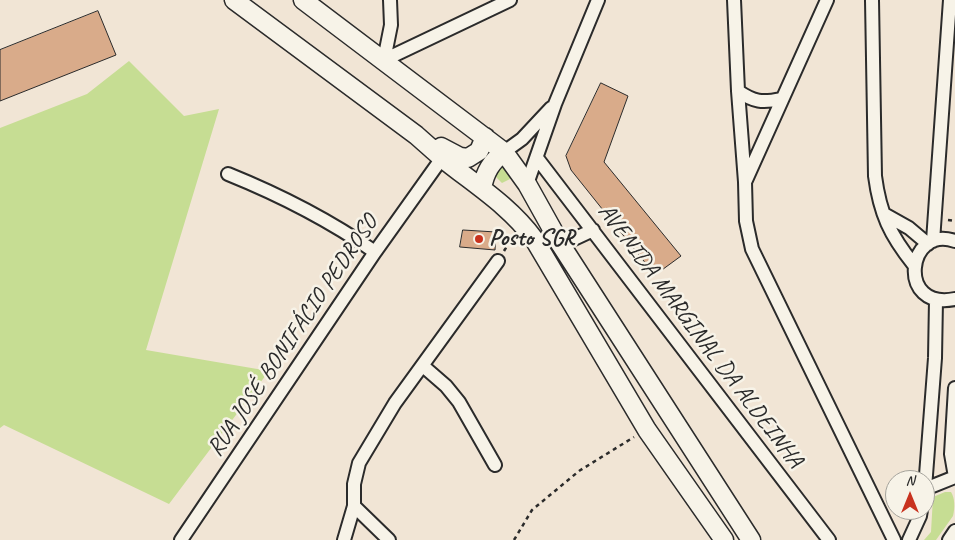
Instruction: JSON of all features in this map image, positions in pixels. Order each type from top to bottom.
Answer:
[{"type":"main road","points":[[234,0],[416,135],[442,158],[500,202],[521,222],[534,239],[647,430],[724,540]]},
{"type":"main road","points":[[303,0],[504,152],[527,184],[562,245],[750,540]]},
{"type":"main road","points":[[416,135],[460,157],[468,158],[479,151],[484,137]]},
{"type":"main road","points":[[482,188],[484,177],[490,166],[504,152]]},
{"type":"main road","points":[[500,202],[520,196],[527,184]]},
{"type":"street","points":[[384,60],[391,25],[390,0]]},
{"type":"street","points":[[384,60],[510,0]]},
{"type":"street","points":[[527,184],[555,104],[598,0]]},
{"type":"street","points":[[734,0],[746,221],[752,249],[894,540]]},
{"type":"street","points":[[745,182],[827,0]]},
{"type":"street","points":[[872,0],[875,176],[878,198],[894,238],[914,265]]},
{"type":"street","points":[[931,242],[950,0]]},
{"type":"street","points":[[738,91],[750,99],[760,102],[781,99]]},
{"type":"street","points":[[504,152],[522,139],[555,104]]},
{"type":"street","name":"RUA JOSÉ BONIFÁCIO PEDROSO","points":[[181,540],[375,252],[442,158]]},
{"type":"street","name":"AVENIDA MARGINAL DA ALDEINHA","points":[[537,158],[829,540]]},
{"type":"street","points":[[228,174],[273,193],[320,217],[342,229],[375,252]]},
{"type":"street","points":[[884,214],[931,242]]},
{"type":"street","points":[[562,245],[593,230]]},
{"type":"street","points":[[955,241],[942,239],[931,242],[917,256],[914,265],[916,282],[928,296],[936,300],[946,301],[955,299]]},
{"type":"street","points":[[344,540],[354,506],[354,484],[359,463],[396,403],[498,261]]},
{"type":"street","points":[[926,470],[935,358],[936,300]]},
{"type":"street","points":[[423,366],[446,386],[459,402],[496,465]]},
{"type":"street","points":[[935,484],[955,477],[951,454],[955,388]]},
{"type":"street","points":[[354,506],[389,540]]},
{"type":"street","points":[[909,540],[918,520]]},
{"type":"street","points":[[949,540],[955,531]]},
{"type":"path","points":[[498,261],[521,222]]},
{"type":"path","points":[[514,540],[532,510],[579,471],[647,430]]},
{"type":"green space","points":[[129,61],[184,116],[219,109],[146,350],[269,371],[169,504],[4,425],[0,428],[0,128],[87,94]]},
{"type":"green space","points":[[497,162],[512,168],[514,177],[502,183],[490,171]]},
{"type":"green space","points":[[945,492],[951,492],[954,506],[953,516],[936,540],[924,540],[931,532],[932,520],[935,520],[935,496]]},
{"type":"building","points":[[98,11],[116,55],[0,101],[0,50]]},
{"type":"building","points":[[601,83],[628,96],[604,162],[681,256],[655,275],[571,170],[566,156]]},
{"type":"building","name":"Posto SGR","points":[[463,230],[496,232],[495,250],[460,247]]},
{"type":"place","name":"Posto SGR","points":[[479,239]]}]
